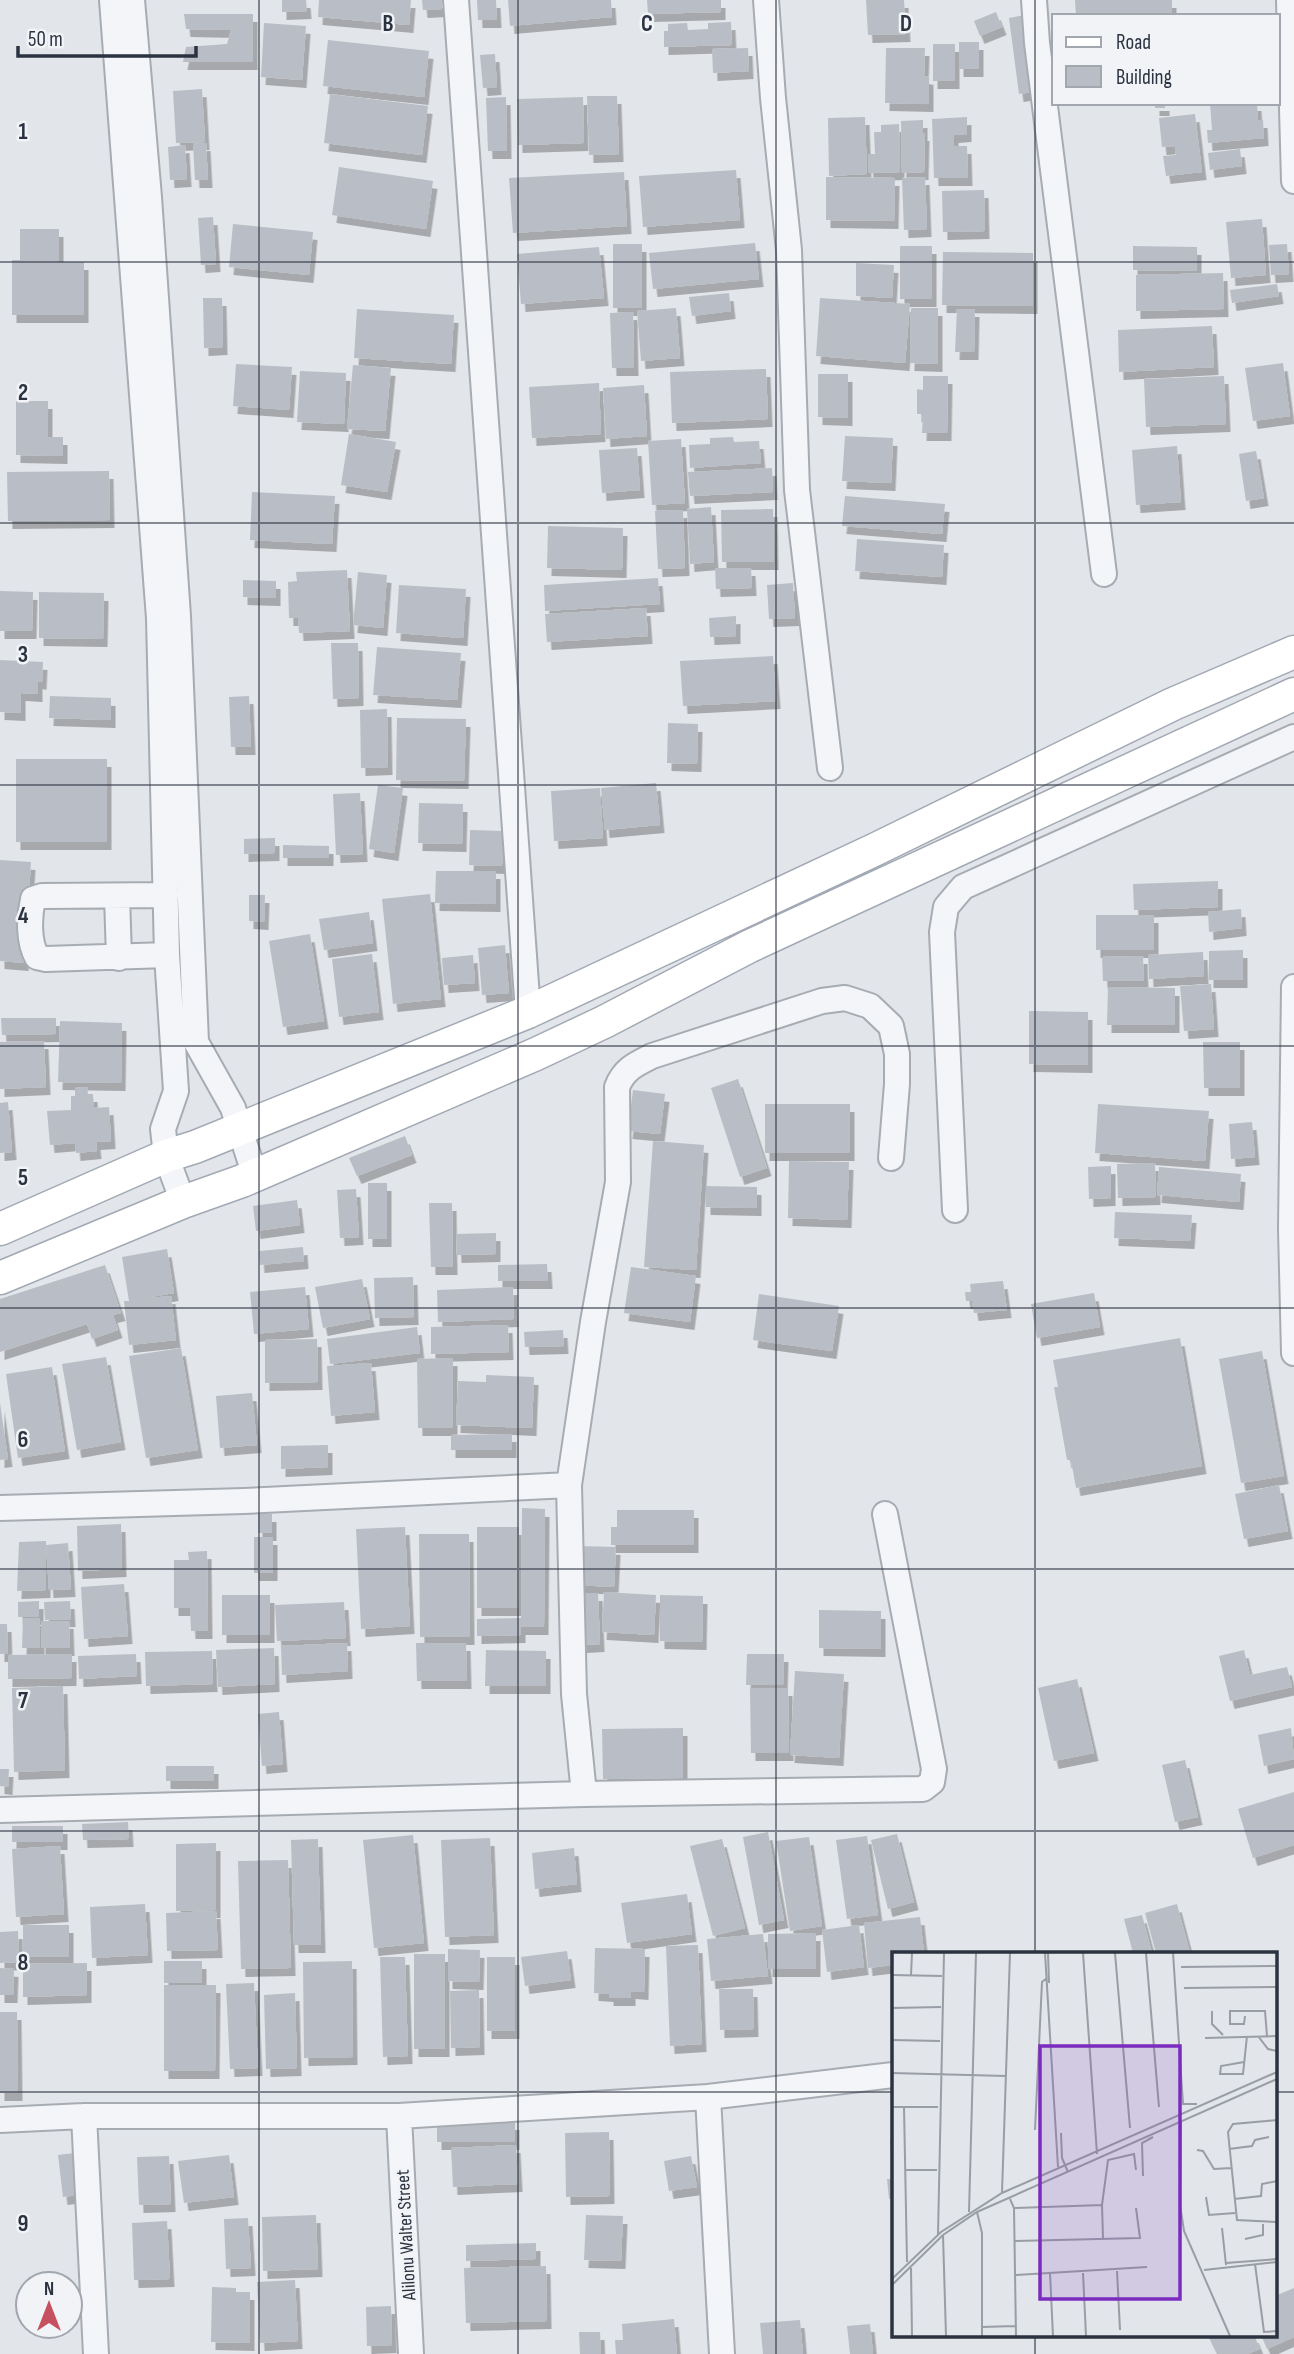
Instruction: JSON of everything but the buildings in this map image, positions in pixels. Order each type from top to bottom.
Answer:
[{"type":"main road","points":[[0,1229],[166,1156],[195,1147],[528,1012],[874,850],[1173,704],[1294,652]]},
{"type":"main road","points":[[0,1278],[183,1202],[255,1176],[536,1054],[750,946],[1294,694]]},
{"type":"street","points":[[111,0],[176,839],[196,1042],[241,1127],[255,1176]]},
{"type":"street","points":[[132,0],[150,211],[178,616],[176,839],[166,895],[176,1091],[163,1129],[166,1156],[183,1202]]},
{"type":"street","points":[[456,0],[528,1012]]},
{"type":"street","points":[[766,0],[789,250],[797,490],[830,768]]},
{"type":"street","points":[[1034,0],[1037,43],[1104,574]]},
{"type":"street","points":[[1289,0],[1294,181]]},
{"type":"street","points":[[956,1210],[942,932],[946,907],[963,887],[1294,737]]},
{"type":"street","points":[[166,895],[42,895],[33,899],[31,947],[37,957],[46,959],[167,955]]},
{"type":"street","points":[[117,896],[119,958]]},
{"type":"street","points":[[1294,988],[1291,1215],[1294,1353]]},
{"type":"street","points":[[584,1794],[574,1694],[569,1485],[591,1335],[618,1182],[617,1087],[621,1077],[631,1067],[652,1056],[822,1001],[845,998],[870,1006],[891,1026],[897,1054],[897,1084],[891,1158]]},
{"type":"street","points":[[0,1508],[258,1500],[569,1485]]},
{"type":"street","points":[[0,1810],[584,1794],[923,1789],[932,1782],[934,1769],[885,1514]]},
{"type":"street","points":[[0,2120],[85,2116],[399,2116],[708,2097],[892,2075]]},
{"type":"street","points":[[708,2097],[722,2354]]},
{"type":"street","points":[[85,2116],[96,2354]]},
{"type":"street","name":"Alilonu Walter Street","points":[[399,2116],[411,2354]]}]
